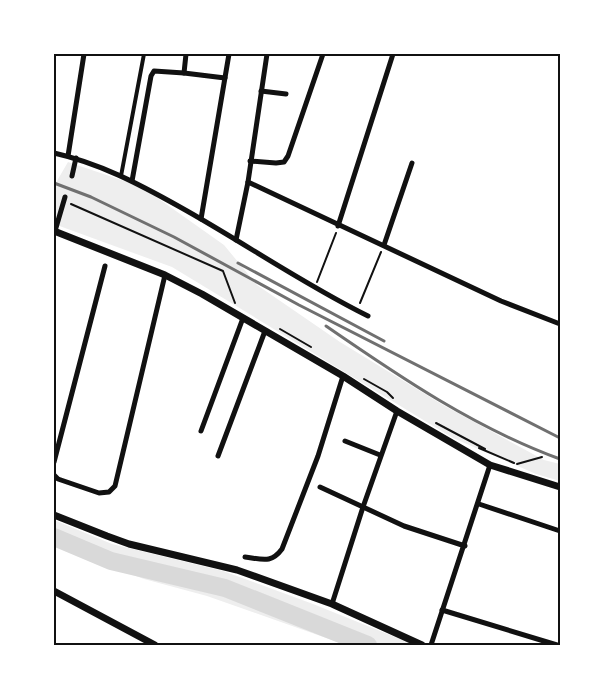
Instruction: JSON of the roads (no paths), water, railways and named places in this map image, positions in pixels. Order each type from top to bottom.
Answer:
[{"type":"street","points":[[68,156],[84,54]]},
{"type":"street","points":[[121,176],[144,54]]},
{"type":"street","points":[[184,73],[186,54]]},
{"type":"street","points":[[201,219],[229,54]]},
{"type":"street","points":[[236,240],[248,182],[267,54]]},
{"type":"street","points":[[250,160],[276,164],[284,162],[288,156],[323,54]]},
{"type":"street","points":[[338,226],[393,54]]},
{"type":"street","points":[[132,180],[151,76],[154,71],[226,78]]},
{"type":"street","points":[[261,91],[286,94]]},
{"type":"street","points":[[54,153],[76,158],[132,180],[201,219],[315,289],[368,316]]},
{"type":"street","points":[[72,176],[76,158]]},
{"type":"street","points":[[384,245],[412,163]]},
{"type":"street","points":[[248,182],[338,226],[384,245],[502,301],[560,324]]},
{"type":"street","points":[[66,197],[54,231],[165,275],[243,318],[490,465],[560,487]]},
{"type":"street","points":[[54,462],[105,266]]},
{"type":"street","points":[[54,475],[58,479],[99,494],[110,492],[115,486],[165,275]]},
{"type":"street","points":[[201,431],[243,318]]},
{"type":"street","points":[[218,456],[265,331]]},
{"type":"street","points":[[245,557],[268,560],[276,557],[282,549],[318,456],[342,376]]},
{"type":"street","points":[[332,604],[362,507],[397,411]]},
{"type":"street","points":[[345,441],[380,455]]},
{"type":"street","points":[[431,645],[479,504],[490,465]]},
{"type":"street","points":[[320,487],[404,526],[465,546]]},
{"type":"street","points":[[479,504],[560,531]]},
{"type":"street","points":[[54,515],[114,539],[237,570],[332,604],[422,645]]},
{"type":"street","points":[[54,591],[155,645]]},
{"type":"street","points":[[442,610],[557,645]]},
{"type":"waterway","points":[[54,537],[111,561],[225,588],[368,645]]},
{"type":"railway","points":[[54,183],[91,197],[174,237],[299,305],[560,438]]},
{"type":"railway","points":[[238,263],[384,341]]},
{"type":"railway","points":[[326,326],[410,382],[468,417],[560,459]]}]
